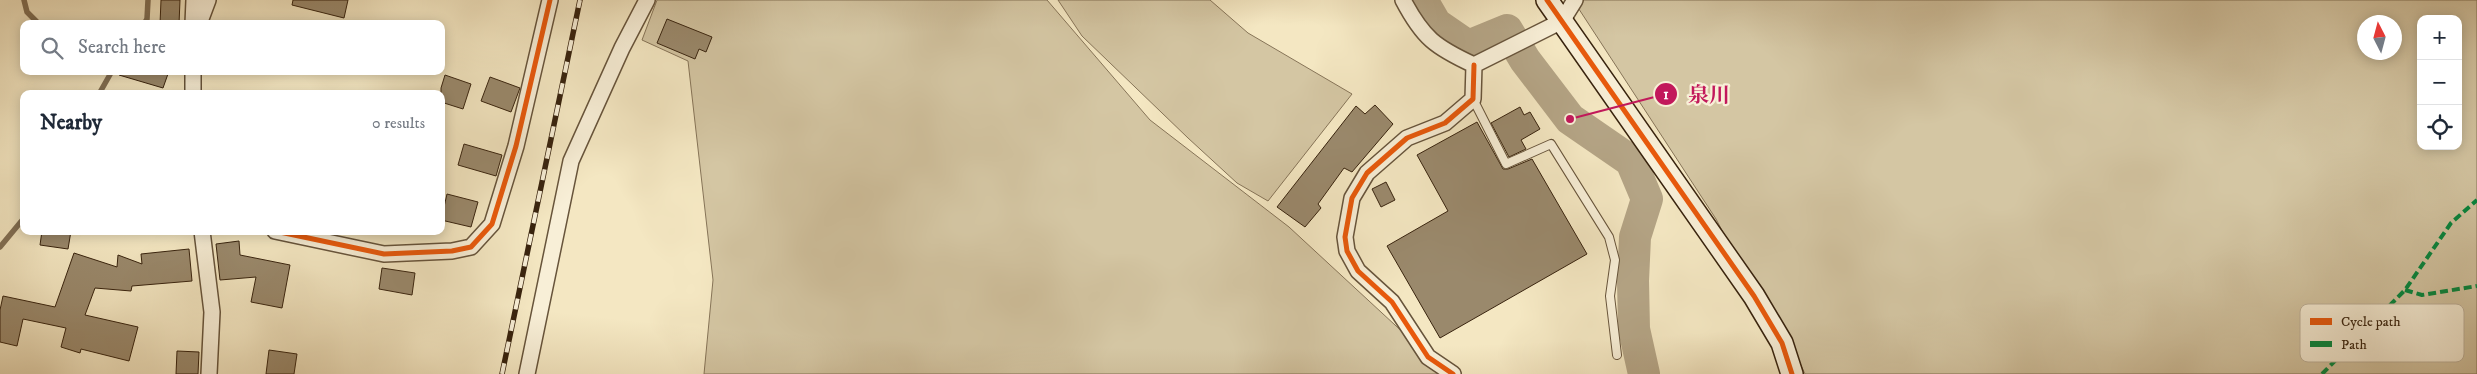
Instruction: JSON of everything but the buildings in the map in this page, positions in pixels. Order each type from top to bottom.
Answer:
[{"type":"street","points":[[193,20],[194,0]]},
{"type":"street","points":[[200,20],[208,0]]},
{"type":"street","points":[[294,235],[384,254],[452,251],[471,247],[492,224],[516,146],[550,0]]},
{"type":"street","points":[[526,374],[571,161],[622,48],[647,0]]},
{"type":"street","points":[[1403,0],[1416,25],[1429,40],[1474,65]]},
{"type":"street","points":[[1547,0],[1754,296],[1782,343],[1792,374]]},
{"type":"street","points":[[1474,65],[1562,21],[1575,0]]},
{"type":"street","points":[[1453,374],[1428,357],[1392,302],[1358,272],[1347,251],[1345,237],[1352,198],[1366,172],[1407,138],[1446,123],[1473,99],[1474,65]]},
{"type":"street","points":[[192,90],[193,75]]},
{"type":"street","points":[[205,235],[212,312],[209,374]]},
{"type":"lane","points":[[1473,99],[1506,164],[1551,144],[1609,237],[1615,260],[1610,296],[1617,355]]},
{"type":"shaded area","points":[[657,0],[1047,0],[1150,120],[1289,227],[1448,374],[704,374],[713,280],[688,61],[642,40]]},
{"type":"shaded area","points":[[1058,0],[1210,0],[1248,33],[1352,94],[1268,201],[1237,183],[1188,138],[1082,36]]},
{"type":"shaded area","points":[[1573,0],[2477,0],[2477,374],[1805,374],[1773,307],[1738,261],[1716,219]]},
{"type":"waterway","points":[[24,0],[27,12],[35,20]]},
{"type":"waterway","points":[[146,20],[148,0]]},
{"type":"waterway","points":[[1422,0],[1436,24],[1468,46],[1507,30],[1525,60],[1570,119],[1631,161],[1647,199],[1635,237],[1633,281],[1634,329],[1644,374]]},
{"type":"waterway","points":[[101,90],[110,75]]},
{"type":"waterway","points":[[0,247],[20,223]]},
{"type":"railway","points":[[502,374],[580,0]]},
{"type":"marked path","points":[[2391,304],[2405,290],[2451,223],[2477,200]]},
{"type":"marked path","points":[[2405,290],[2422,295],[2477,286]]},
{"type":"marked path","points":[[2322,374],[2334,362]]},
{"type":"cycle path","points":[[294,235],[384,254],[452,251],[471,247],[492,224],[516,146],[550,0]]},
{"type":"cycle path","points":[[1547,0],[1754,296],[1782,343],[1792,374]]},
{"type":"cycle path","points":[[1453,374],[1428,357],[1392,302],[1358,271],[1347,251],[1345,237],[1352,198],[1367,173],[1407,138],[1445,123],[1473,99],[1474,65]]},
{"type":"place","name":"泉川","points":[[1570,119]]}]
